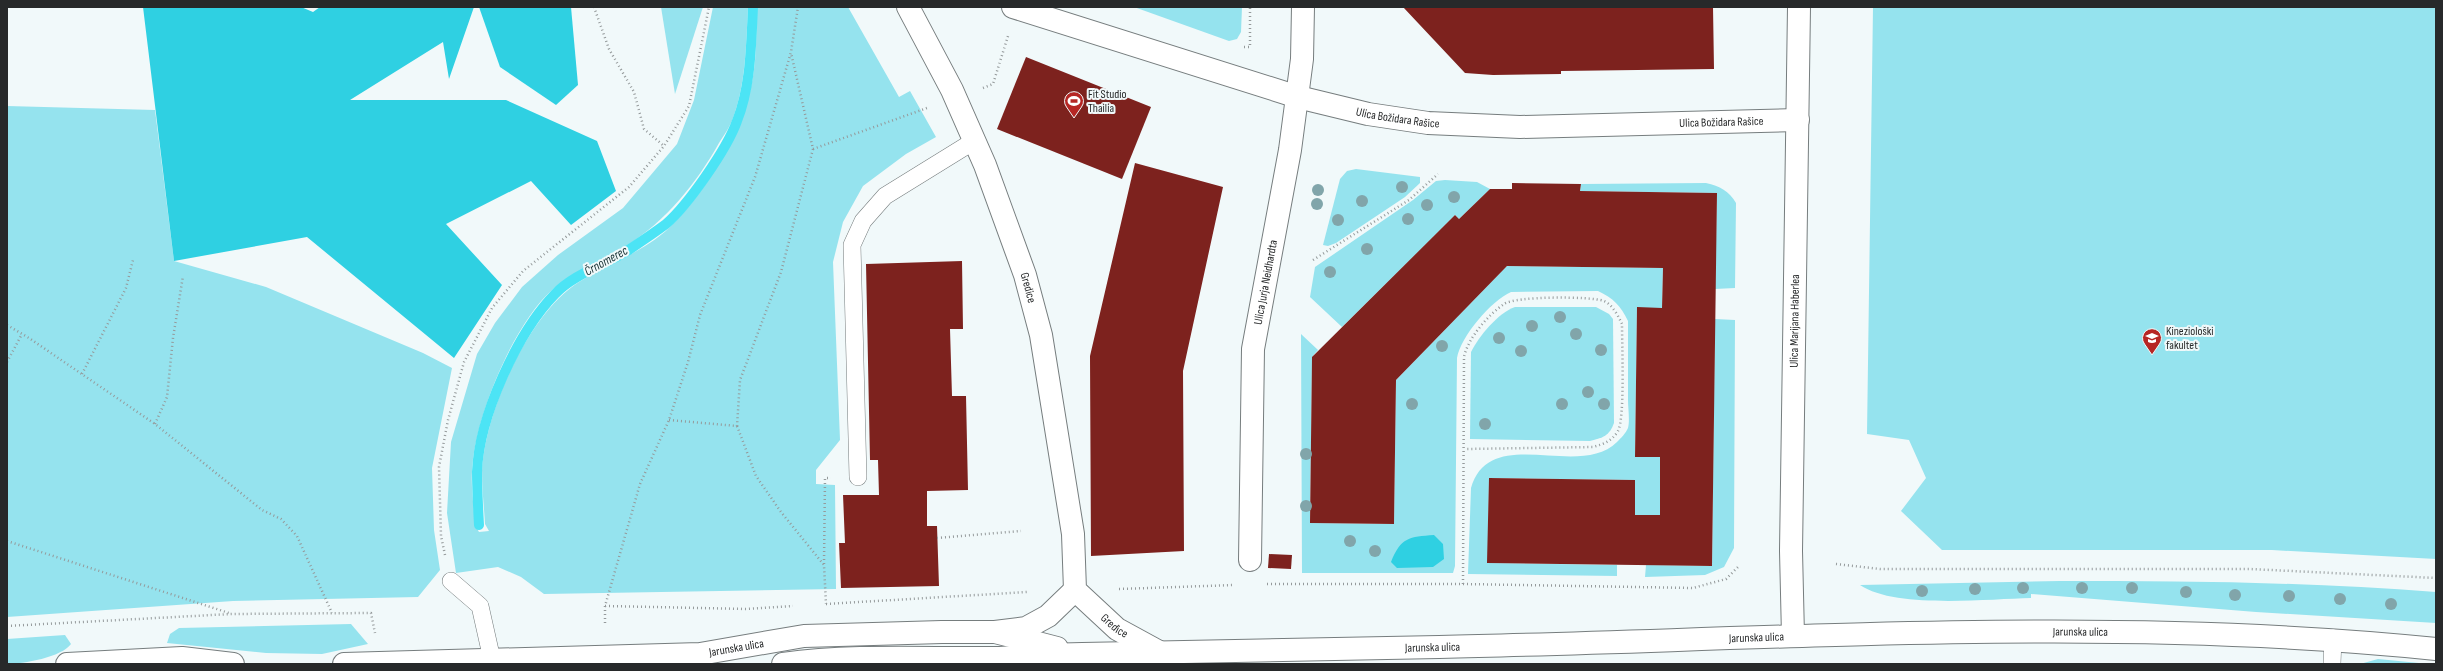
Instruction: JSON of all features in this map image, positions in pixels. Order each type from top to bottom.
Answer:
[{"type":"street","name":"Gredice","points":[[908,7],[952,90],[1009,226],[1041,335],[1073,534],[1075,590],[1117,629],[1161,653]]},
{"type":"street","name":"Ulica Božidara Rašice","points":[[1013,7],[1298,98],[1368,114],[1428,123],[1472,127],[1798,120]]},
{"type":"street","name":"Ulica Jurja Neidhardta","points":[[1250,560],[1253,349],[1290,150],[1298,98],[1302,59],[1303,7]]},
{"type":"street","name":"Ulica Marijana Haberlea","points":[[1793,636],[1791,552],[1799,7]]},
{"type":"street","points":[[995,632],[1026,628],[1048,616],[1075,590]]},
{"type":"street","name":"Jarunska ulica","points":[[344,664],[492,662],[700,654],[804,636],[995,632],[1076,659]]},
{"type":"street","name":"Jarunska ulica","points":[[783,664],[835,658],[1076,659],[1161,653],[1449,647],[1793,636],[2196,633],[2333,638],[2436,649]]},
{"type":"street","points":[[67,664],[182,658],[233,664]]},
{"type":"lane","points":[[858,477],[852,245],[863,221],[885,196],[974,141]]},
{"type":"lane","points":[[451,581],[480,606],[492,662]]},
{"type":"lane","points":[[2332,664],[2333,638]]},
{"type":"path","points":[[594,7],[609,49],[634,92],[644,128],[664,146]]},
{"type":"path","points":[[451,581],[441,536],[439,467],[448,420],[464,362],[492,308],[522,271],[630,187],[664,146],[689,106],[710,7]]},
{"type":"path","points":[[605,623],[605,606],[640,484],[669,420],[688,362],[700,315],[754,177],[791,52],[798,7]]},
{"type":"path","points":[[1236,47],[1250,48],[1250,7]]},
{"type":"path","points":[[979,90],[993,84],[1010,31]]},
{"type":"path","points":[[791,52],[813,149],[781,272],[740,380],[737,426],[756,476],[781,512],[824,565]]},
{"type":"path","points":[[813,149],[931,107]]},
{"type":"path","points":[[1313,260],[1409,200],[1438,174]]},
{"type":"path","points":[[82,374],[126,288],[132,260]]},
{"type":"path","points":[[155,424],[167,398],[173,338],[183,276]]},
{"type":"path","points":[[1463,584],[1465,449],[1464,357],[1467,345],[1475,333],[1504,303],[1516,299],[1589,298],[1605,302],[1617,312],[1622,324],[1621,423],[1612,439],[1605,444],[1593,447],[1465,449]]},
{"type":"path","points":[[7,325],[155,424],[262,510],[280,519],[297,536],[332,613]]},
{"type":"path","points":[[7,362],[22,334]]},
{"type":"path","points":[[669,420],[737,426]]},
{"type":"path","points":[[826,604],[824,565],[825,478],[858,477]]},
{"type":"path","points":[[938,538],[1021,531]]},
{"type":"path","points":[[7,541],[231,614]]},
{"type":"path","points":[[1836,564],[1880,569],[2250,569],[2436,578]]},
{"type":"path","points":[[1265,584],[1463,584],[1693,588],[1726,579],[1738,567]]},
{"type":"path","points":[[1118,589],[1235,585]]},
{"type":"path","points":[[818,604],[1032,592]]},
{"type":"path","points":[[605,606],[747,609],[794,606]]},
{"type":"path","points":[[7,626],[231,614],[371,613],[376,635]]},
{"type":"shaded area","points":[[143,7],[301,7],[313,12],[320,7],[474,7],[449,79],[443,42],[350,100],[506,100],[597,141],[616,191],[571,225],[531,181],[446,224],[502,285],[454,358],[307,237],[174,261]]},
{"type":"shaded area","points":[[479,7],[571,7],[578,85],[556,105],[500,67]]},
{"type":"shaded area","points":[[661,7],[703,7],[675,94]]},
{"type":"shaded area","points":[[713,7],[748,7],[746,49],[741,91],[730,125],[690,187],[667,213],[641,236],[626,246],[561,282],[538,305],[524,325],[510,348],[498,374],[488,400],[474,450],[472,492],[475,525],[479,532],[489,531],[485,524],[482,484],[485,447],[491,421],[512,366],[527,340],[543,317],[560,297],[590,275],[638,250],[660,236],[683,213],[709,179],[732,140],[748,100],[755,64],[757,7],[848,7],[899,97],[910,91],[936,137],[906,154],[863,186],[843,222],[833,262],[840,440],[816,470],[816,484],[835,485],[836,589],[544,594],[521,577],[498,567],[456,573],[447,513],[451,442],[477,354],[495,323],[522,287],[558,255],[623,208],[677,144],[694,100]]},
{"type":"shaded area","points":[[1134,7],[1242,7],[1241,32],[1237,39],[1229,41]]},
{"type":"shaded area","name":"Kineziološki fakultet","points":[[1873,7],[2436,7],[2436,559],[2272,550],[1942,550],[1901,511],[1926,478],[1909,440],[1867,434]]},
{"type":"shaded area","points":[[7,106],[155,110],[174,261],[266,287],[423,353],[452,368],[432,468],[434,530],[440,570],[418,597],[233,601],[7,617]]},
{"type":"shaded area","points":[[1356,169],[1420,177],[1420,183],[1405,197],[1336,243],[1328,246],[1323,245],[1340,179],[1347,171]]},
{"type":"shaded area","points":[[1445,180],[1477,182],[1490,189],[1459,219],[1455,215],[1342,327],[1310,297],[1315,267],[1413,200],[1436,181]]},
{"type":"shaded area","points":[[1706,183],[1724,190],[1736,203],[1735,288],[1715,289],[1717,193],[1580,191],[1581,184]]},
{"type":"shaded area","points":[[1507,266],[1663,268],[1662,308],[1637,308],[1635,456],[1660,457],[1660,515],[1635,515],[1635,480],[1489,478],[1488,563],[1617,565],[1617,576],[1468,574],[1471,488],[1481,469],[1496,459],[1516,455],[1581,456],[1601,452],[1617,442],[1626,432],[1629,425],[1628,321],[1619,307],[1612,300],[1598,291],[1511,292],[1495,303],[1478,320],[1464,340],[1457,358],[1455,566],[1453,573],[1302,573],[1301,334],[1318,350],[1312,357],[1310,523],[1394,524],[1396,380]]},
{"type":"shaded area","points":[[1515,307],[1596,307],[1609,314],[1613,319],[1614,423],[1608,433],[1599,439],[1590,441],[1470,439],[1471,352],[1479,339],[1490,326],[1502,314]]},
{"type":"shaded area","points":[[1715,319],[1735,320],[1734,548],[1724,567],[1705,575],[1645,577],[1646,565],[1712,566]]},
{"type":"shaded area","points":[[1434,535],[1443,544],[1444,559],[1433,567],[1397,568],[1391,562],[1402,543],[1412,538]]},
{"type":"shaded area","points":[[2060,581],[2248,583],[2342,586],[2436,592],[2436,623],[2256,612],[2031,594],[2031,598],[1967,601],[1918,600],[1895,597],[1876,592],[1860,585]]},
{"type":"shaded area","points":[[351,624],[368,644],[322,654],[266,653],[167,643],[170,634],[179,628]]},
{"type":"shaded area","points":[[65,635],[71,644],[59,653],[42,659],[7,664],[7,639]]},
{"type":"shaded area","points":[[2378,659],[2429,664],[2360,664]]},
{"type":"building","points":[[1403,7],[1713,7],[1714,69],[1561,71],[1561,74],[1493,75],[1465,73]]},
{"type":"building","name":"Fit Studio Thailia","points":[[1026,57],[1151,107],[1122,179],[997,129]]},
{"type":"building","points":[[1135,163],[1223,187],[1183,371],[1184,551],[1091,556],[1090,356]]},
{"type":"building","points":[[1512,183],[1581,184],[1580,191],[1717,193],[1712,566],[1487,563],[1489,478],[1635,480],[1635,515],[1660,515],[1660,457],[1635,457],[1637,307],[1662,308],[1663,268],[1507,266],[1396,380],[1394,524],[1310,523],[1312,357],[1455,215],[1459,219],[1490,189],[1512,189]]},
{"type":"building","points":[[962,261],[963,329],[950,329],[952,396],[966,396],[968,490],[927,491],[927,526],[937,526],[939,586],[841,588],[839,543],[845,543],[843,495],[879,495],[878,460],[870,460],[866,264]]},
{"type":"building","points":[[1269,554],[1292,555],[1291,569],[1268,568]]},
{"type":"waterway","name":"Črnomerec","points":[[479,525],[477,491],[479,450],[485,426],[502,377],[514,353],[527,331],[555,294],[572,280],[621,255],[666,224],[685,204],[706,176],[732,133],[742,108],[750,65],[753,7]]},
{"type":"place","name":"Fit Studio Thailia","points":[[1074,118]]},
{"type":"place","name":"Kineziološki fakultet","points":[[2152,355]]}]
